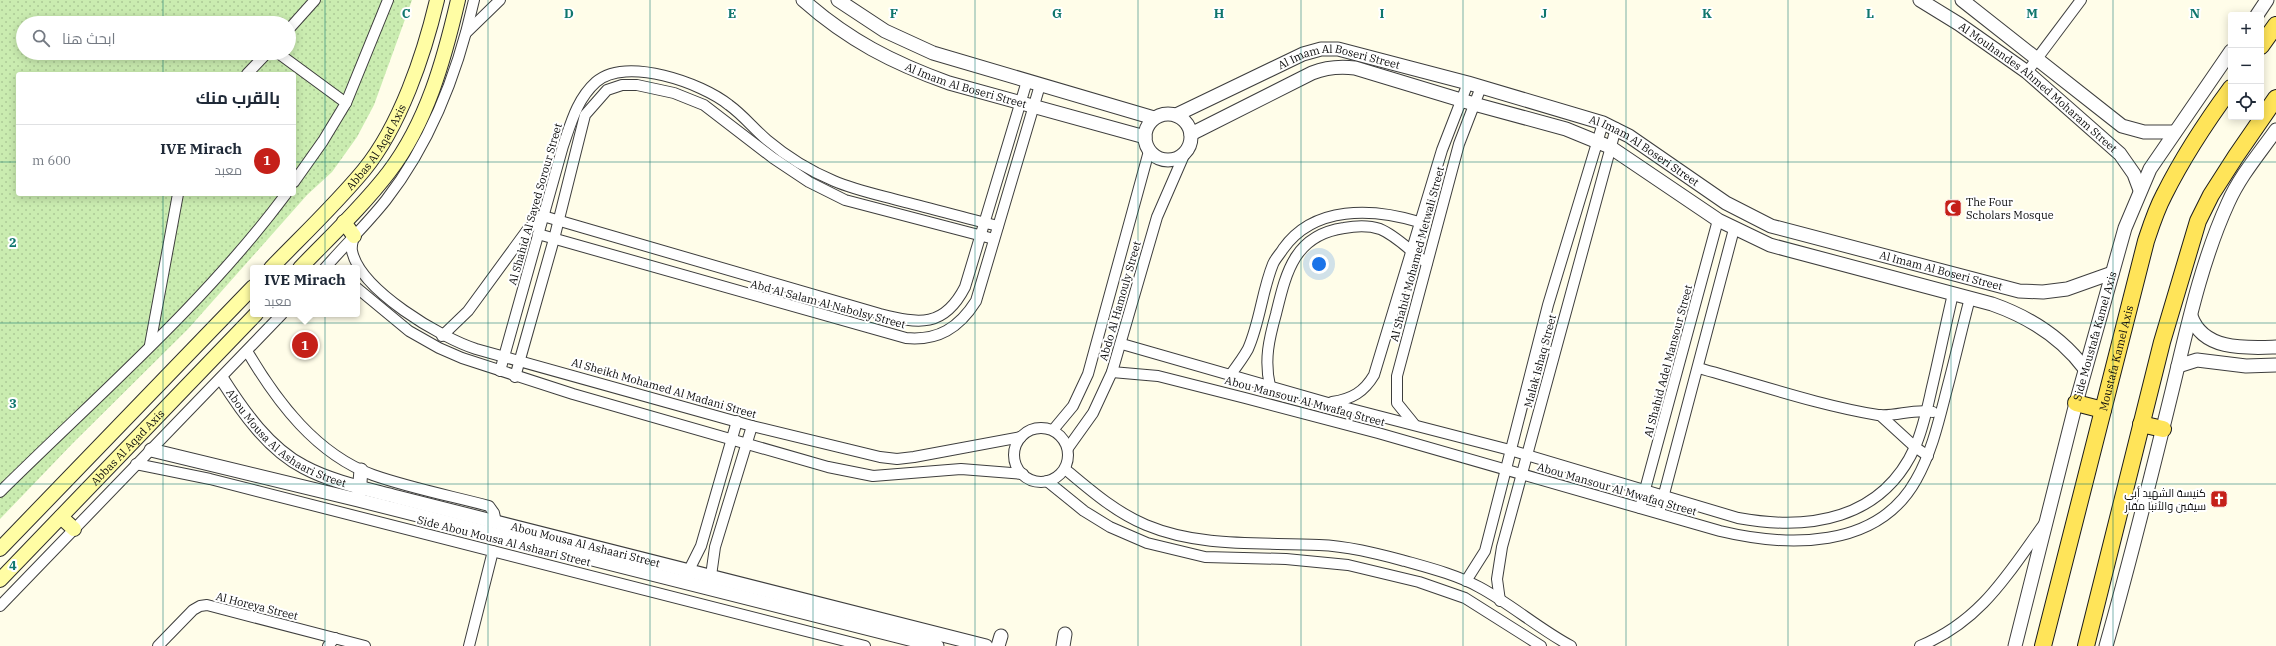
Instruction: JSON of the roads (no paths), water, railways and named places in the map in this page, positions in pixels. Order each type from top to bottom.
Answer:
[{"type":"main road","name":"Abbas Al Aqad Axis","points":[[274,265],[364,169],[384,137],[408,89],[423,51],[437,0]]},
{"type":"main road","name":"Abbas Al Aqad Axis","points":[[303,265],[390,171],[410,139],[428,103],[449,40],[458,0]]},
{"type":"main road","points":[[2264,42],[2276,25]]},
{"type":"main road","name":"Moustafa Kamel Axis","points":[[2043,646],[2146,241],[2163,196],[2210,117],[2228,92]]},
{"type":"main road","points":[[2086,646],[2162,342],[2198,221],[2232,162],[2276,98]]},
{"type":"main road","points":[[344,222],[354,236]]},
{"type":"main road","name":"Abbas Al Aqad Axis","points":[[0,549],[250,290]]},
{"type":"main road","name":"Abbas Al Aqad Axis","points":[[0,580],[253,317]]},
{"type":"main road","points":[[2076,404],[2103,410]]},
{"type":"main road","points":[[2142,424],[2163,429]]},
{"type":"main road","points":[[61,517],[74,530]]},
{"type":"street","points":[[296,21],[315,0]]},
{"type":"street","points":[[296,179],[323,141],[346,103],[388,0]]},
{"type":"street","points":[[328,265],[386,200],[426,137],[441,108],[466,33],[474,0]]},
{"type":"street","points":[[466,33],[500,0]]},
{"type":"street","name":"Al Imam Al Boseri Street","points":[[803,0],[846,35],[888,59],[949,83],[1145,137]]},
{"type":"street","name":"Al Imam Al Boseri Street","points":[[838,0],[885,31],[921,48],[958,62],[1154,118]]},
{"type":"street","name":"Al Mouhandes Ahmed Moharam Street","points":[[1920,0],[1959,24],[2027,72],[2120,154],[2132,171],[2140,190]]},
{"type":"street","name":"Al Mouhandes Ahmed Moharam Street","points":[[1962,0],[2038,58],[2122,126],[2144,132],[2175,132]]},
{"type":"street","points":[[2027,72],[2081,0]]},
{"type":"street","points":[[2258,12],[2267,0]]},
{"type":"street","name":"Al Imam Al Boseri Street","points":[[1176,116],[1303,54],[1321,49],[1338,48],[1475,85],[1616,128],[1726,203],[1771,226],[2019,291],[2055,291],[2079,286],[2112,273]]},
{"type":"street","name":"Side Moustafa Kamel Axis","points":[[2015,646],[2045,522],[2085,369],[2125,228],[2150,169],[2228,56]]},
{"type":"street","points":[[248,72],[260,60]]},
{"type":"street","points":[[288,60],[346,103]]},
{"type":"street","name":"Al Imam Al Boseri Street","points":[[1191,134],[1326,67],[1341,66],[1355,68],[1474,104],[1566,129],[1596,141],[1610,147],[1718,220],[1734,229],[1789,251],[1970,298],[2009,310],[2040,327],[2068,350],[2085,369]]},
{"type":"street","name":"Al Shahid Al Sayed Sorour Street","points":[[500,371],[562,146],[574,113],[584,95],[597,81],[616,73],[637,72],[673,78],[712,92],[730,105],[766,140],[789,156],[833,181],[998,226]]},
{"type":"street","name":"Abd Al Salam Al Nabolsy Street","points":[[543,216],[905,320],[922,321],[937,318],[946,312],[962,294],[1034,83]]},
{"type":"street","points":[[515,376],[554,239],[585,116],[607,90],[622,85],[637,85],[674,93],[704,105],[773,158],[829,193],[861,205],[994,239]]},
{"type":"street","name":"Al Shahid Mohamed Metwali Street","points":[[1328,403],[1353,397],[1365,387],[1374,375],[1442,150],[1461,100],[1475,85]]},
{"type":"street","name":"Al Shahid Mohamed Metwali Street","points":[[1414,424],[1397,403],[1396,384],[1459,144],[1474,104],[1475,85]]},
{"type":"street","name":"Abd Al Salam Al Nabolsy Street","points":[[538,234],[854,324],[906,338],[924,339],[947,331],[958,324],[966,316],[976,301],[998,226],[1027,105]]},
{"type":"street","points":[[1165,114],[1176,116],[1184,121],[1191,134],[1190,146],[1184,155],[1172,160],[1165,160],[1153,156],[1149,151],[1145,137],[1147,126],[1154,118],[1165,114]]},
{"type":"street","name":"Malak Ishaq Street","points":[[1466,581],[1485,551],[1504,469],[1548,305],[1596,141],[1603,123]]},
{"type":"street","name":"Malak Ishaq Street","points":[[1500,601],[1497,566],[1616,128]]},
{"type":"street","points":[[2106,646],[2132,551],[2191,316],[2208,256],[2228,202],[2248,167],[2276,130]]},
{"type":"street","name":"Abdo Al Hamouly Street","points":[[1053,430],[1072,406],[1088,374],[1149,151]]},
{"type":"street","name":"Abdo Al Hamouly Street","points":[[1068,448],[1093,414],[1112,372],[1122,344],[1157,217],[1184,155]]},
{"type":"street","points":[[829,193],[833,181]]},
{"type":"street","points":[[150,345],[178,196]]},
{"type":"street","points":[[0,492],[180,317],[217,278],[284,196]]},
{"type":"street","points":[[1231,374],[1247,349],[1255,330],[1273,263],[1290,240],[1306,226],[1326,217],[1348,213],[1373,213],[1419,222]]},
{"type":"street","points":[[442,336],[468,311],[528,229],[543,216]]},
{"type":"street","name":"Al Shahid Adel Mansour Street","points":[[1640,508],[1718,220]]},
{"type":"street","points":[[1270,386],[1266,359],[1268,344],[1286,273],[1294,257],[1305,245],[1334,229],[1358,226],[1379,229],[1390,234],[1411,252],[1427,263]]},
{"type":"street","points":[[1659,513],[1734,229]]},
{"type":"street","name":"Al Sheikh Mohamed Al Madani Street","points":[[354,236],[352,250],[354,257],[360,265]]},
{"type":"street","name":"Al Sheikh Mohamed Al Madani Street","points":[[360,266],[373,284],[419,321],[442,336],[465,345],[520,361],[752,426],[846,450],[898,459],[934,454],[1021,437]]},
{"type":"street","points":[[366,294],[373,284]]},
{"type":"street","points":[[1992,304],[1996,286]]},
{"type":"street","points":[[360,290],[399,324],[421,339],[462,358],[515,376],[835,469],[873,476],[961,469],[1022,474],[1034,480],[1047,481],[1054,478],[1064,469],[1068,459],[1068,448],[1065,441],[1053,430],[1040,428],[1026,432],[1021,437],[1015,449],[1014,456],[1018,468],[1022,474]]},
{"type":"street","name":"Abou Mansour Al Mwafaq Street","points":[[1122,344],[1328,403],[1510,450],[1645,489],[1718,513],[1759,522],[1796,523],[1825,519],[1858,509],[1874,499],[1897,477],[1915,447],[1926,411],[1953,294]]},
{"type":"street","name":"Abou Mansour Al Mwafaq Street","points":[[1112,372],[1158,376],[1245,398],[1378,433],[1720,531],[1766,540],[1791,541],[1837,536],[1863,528],[1895,506],[1915,481],[1928,456],[1970,298]]},
{"type":"street","points":[[854,324],[858,306]]},
{"type":"street","points":[[2191,316],[2200,333],[2214,341],[2249,348],[2276,347]]},
{"type":"street","points":[[0,606],[136,464],[222,379],[279,317]]},
{"type":"street","points":[[922,321],[924,339]]},
{"type":"street","points":[[2211,361],[2209,353],[2214,341]]},
{"type":"street","points":[[247,351],[272,390],[299,424],[336,455],[361,470],[389,480],[488,506],[494,513],[496,522]]},
{"type":"street","points":[[2178,366],[2197,360],[2246,366],[2276,365]]},
{"type":"street","points":[[1698,368],[1829,404],[1880,415],[1926,411],[1940,414]]},
{"type":"street","name":"Abou Mousa Al Ashaari Street","points":[[222,379],[256,425],[291,459],[319,474],[360,487],[496,522],[937,646]]},
{"type":"street","points":[[1245,398],[1250,380]]},
{"type":"street","points":[[1880,415],[1915,447],[1928,456]]},
{"type":"street","points":[[1378,433],[1382,416]]},
{"type":"street","points":[[686,576],[701,546],[737,421]]},
{"type":"street","points":[[710,583],[715,547],[752,426]]},
{"type":"street","name":"Abou Mousa Al Ashaari Street","points":[[151,450],[358,500],[686,576]]},
{"type":"street","name":"Side Abou Mousa Al Ashaari Street","points":[[136,464],[210,479],[493,551],[827,642],[865,646]]},
{"type":"street","points":[[1064,469],[1110,505],[1147,525],[1169,533],[1207,540],[1321,545],[1354,550],[1405,561],[1466,581],[1478,586],[1537,626],[1571,646]]},
{"type":"street","points":[[358,500],[361,470]]},
{"type":"street","points":[[1047,481],[1084,511],[1110,527],[1147,543],[1205,557],[1286,559],[1348,566],[1419,582],[1465,598],[1541,646]]},
{"type":"street","points":[[1920,646],[1952,632],[1983,605],[2045,522]]},
{"type":"street","points":[[469,646],[493,551]]},
{"type":"street","name":"Abou Mousa Al Ashaari Street","points":[[710,583],[955,642],[986,646]]},
{"type":"street","name":"Al Horeya Street","points":[[158,646],[193,610],[200,606],[207,605],[332,642],[365,646]]},
{"type":"place","name":"The Four Scholars Mosque","points":[[1953,208]]},
{"type":"place","name":"IVE Mirach","points":[[305,345]]},
{"type":"place","name":"كنيسة الشهيد أبي سيفين والأنبا مقار","points":[[2219,499]]}]
